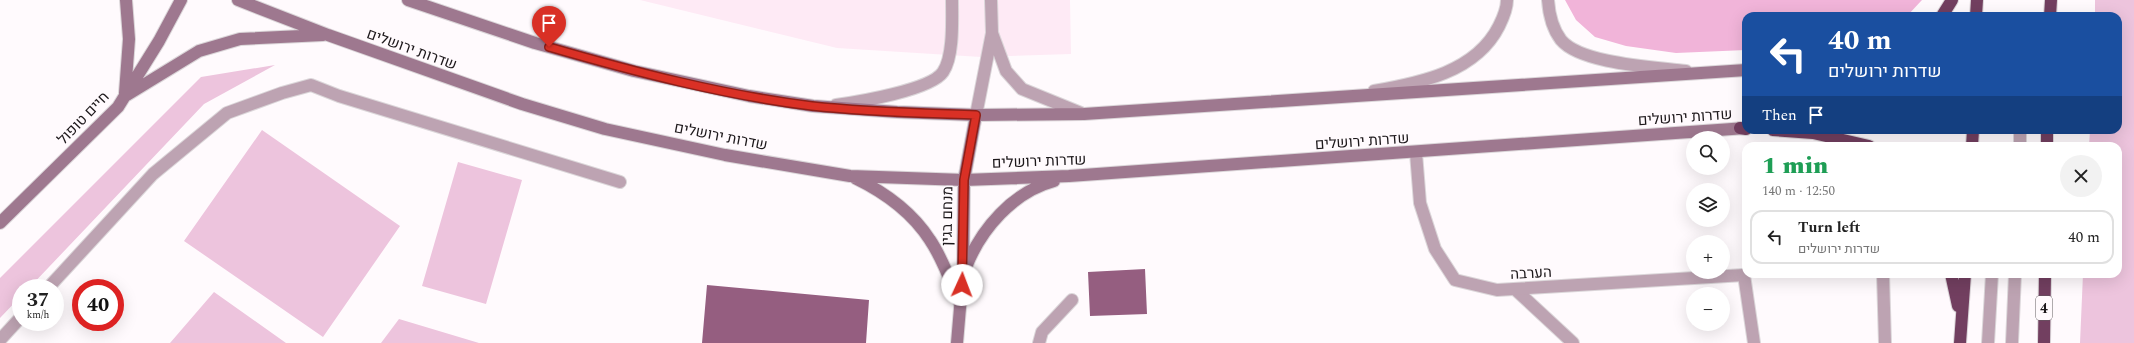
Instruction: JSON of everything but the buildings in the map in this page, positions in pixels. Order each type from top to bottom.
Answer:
[{"type":"highway","points":[[1944,12],[1952,0]]},
{"type":"highway","points":[[1976,12],[1977,0]]},
{"type":"highway","points":[[2050,12],[2051,0]]},
{"type":"highway","points":[[1817,134],[1852,142]]},
{"type":"highway","points":[[1952,278],[1960,319]]},
{"type":"highway","points":[[1960,343],[1960,319],[1965,278]]},
{"type":"highway","name":"4","points":[[2044,343],[2045,278]]},
{"type":"main road","points":[[125,96],[129,39],[126,0]]},
{"type":"main road","name":"חיים טופול","points":[[1,221],[118,107],[159,41],[181,0]]},
{"type":"main road","name":"שדרות ירושלים","points":[[238,0],[328,35],[522,104],[605,129],[725,155],[850,176],[964,180],[1069,176],[1416,153],[1742,128]]},
{"type":"main road","points":[[408,0],[535,43],[634,71],[749,96],[813,106],[976,115],[1084,114],[1321,100],[1742,70]]},
{"type":"main road","points":[[125,96],[199,51],[240,39],[328,35]]},
{"type":"main road","name":"מנחם בגין","points":[[957,343],[963,273],[964,180],[976,115]]},
{"type":"main road","points":[[850,176],[875,187],[916,221],[930,239],[938,254],[961,307]]},
{"type":"main road","points":[[963,273],[972,251],[987,230],[1013,202],[1045,183],[1069,176]]},
{"type":"street","points":[[813,106],[859,102],[916,88],[937,79],[943,72],[949,54],[952,0]]},
{"type":"street","points":[[976,115],[992,33],[991,0]]},
{"type":"street","points":[[1321,100],[1420,81],[1446,73],[1468,61],[1489,44],[1503,19],[1507,6],[1507,0]]},
{"type":"street","points":[[1548,0],[1551,24],[1562,41],[1573,50],[1595,58],[1636,65],[1705,73]]},
{"type":"street","points":[[992,33],[1006,71],[1022,89],[1084,114]]},
{"type":"street","points":[[56,279],[153,174],[227,113],[282,93],[311,85],[339,96],[620,182]]},
{"type":"street","name":"הערבה","points":[[1416,153],[1420,203],[1435,250],[1455,280],[1497,290],[1516,290],[1742,275]]},
{"type":"street","name":"הערבה","points":[[1744,278],[1754,343]]},
{"type":"street","points":[[1883,278],[1885,343]]},
{"type":"street","points":[[1988,343],[1992,278]]},
{"type":"street","points":[[2012,343],[2015,278]]},
{"type":"street","points":[[1516,290],[1573,343]]},
{"type":"street","points":[[1039,343],[1042,332],[1072,300]]},
{"type":"street","points":[[0,340],[12,327]]},
{"type":"shaded area","points":[[640,0],[1070,0],[1071,54],[981,57],[837,48]]},
{"type":"shaded area","points":[[1565,0],[1922,0],[1911,12],[1742,12],[1742,50],[1676,53],[1626,46],[1595,37],[1576,20]]},
{"type":"shaded area","points":[[2095,0],[2134,0],[2134,343],[2080,343],[2083,278],[2122,278],[2122,142],[2089,142],[2090,134],[2122,134],[2122,12],[2095,12]]},
{"type":"shaded area","points":[[275,65],[204,104],[38,279],[12,279],[12,305],[0,318],[0,278],[201,77]]},
{"type":"shaded area","points":[[262,130],[400,226],[323,337],[184,241]]},
{"type":"shaded area","points":[[458,162],[522,180],[486,304],[422,286]]},
{"type":"shaded area","points":[[214,292],[286,343],[170,343]]},
{"type":"shaded area","points":[[399,319],[479,343],[381,343]]},
{"type":"route","points":[[549,47],[634,71],[749,96],[813,106],[897,112],[976,115],[964,180],[962,285]]}]
